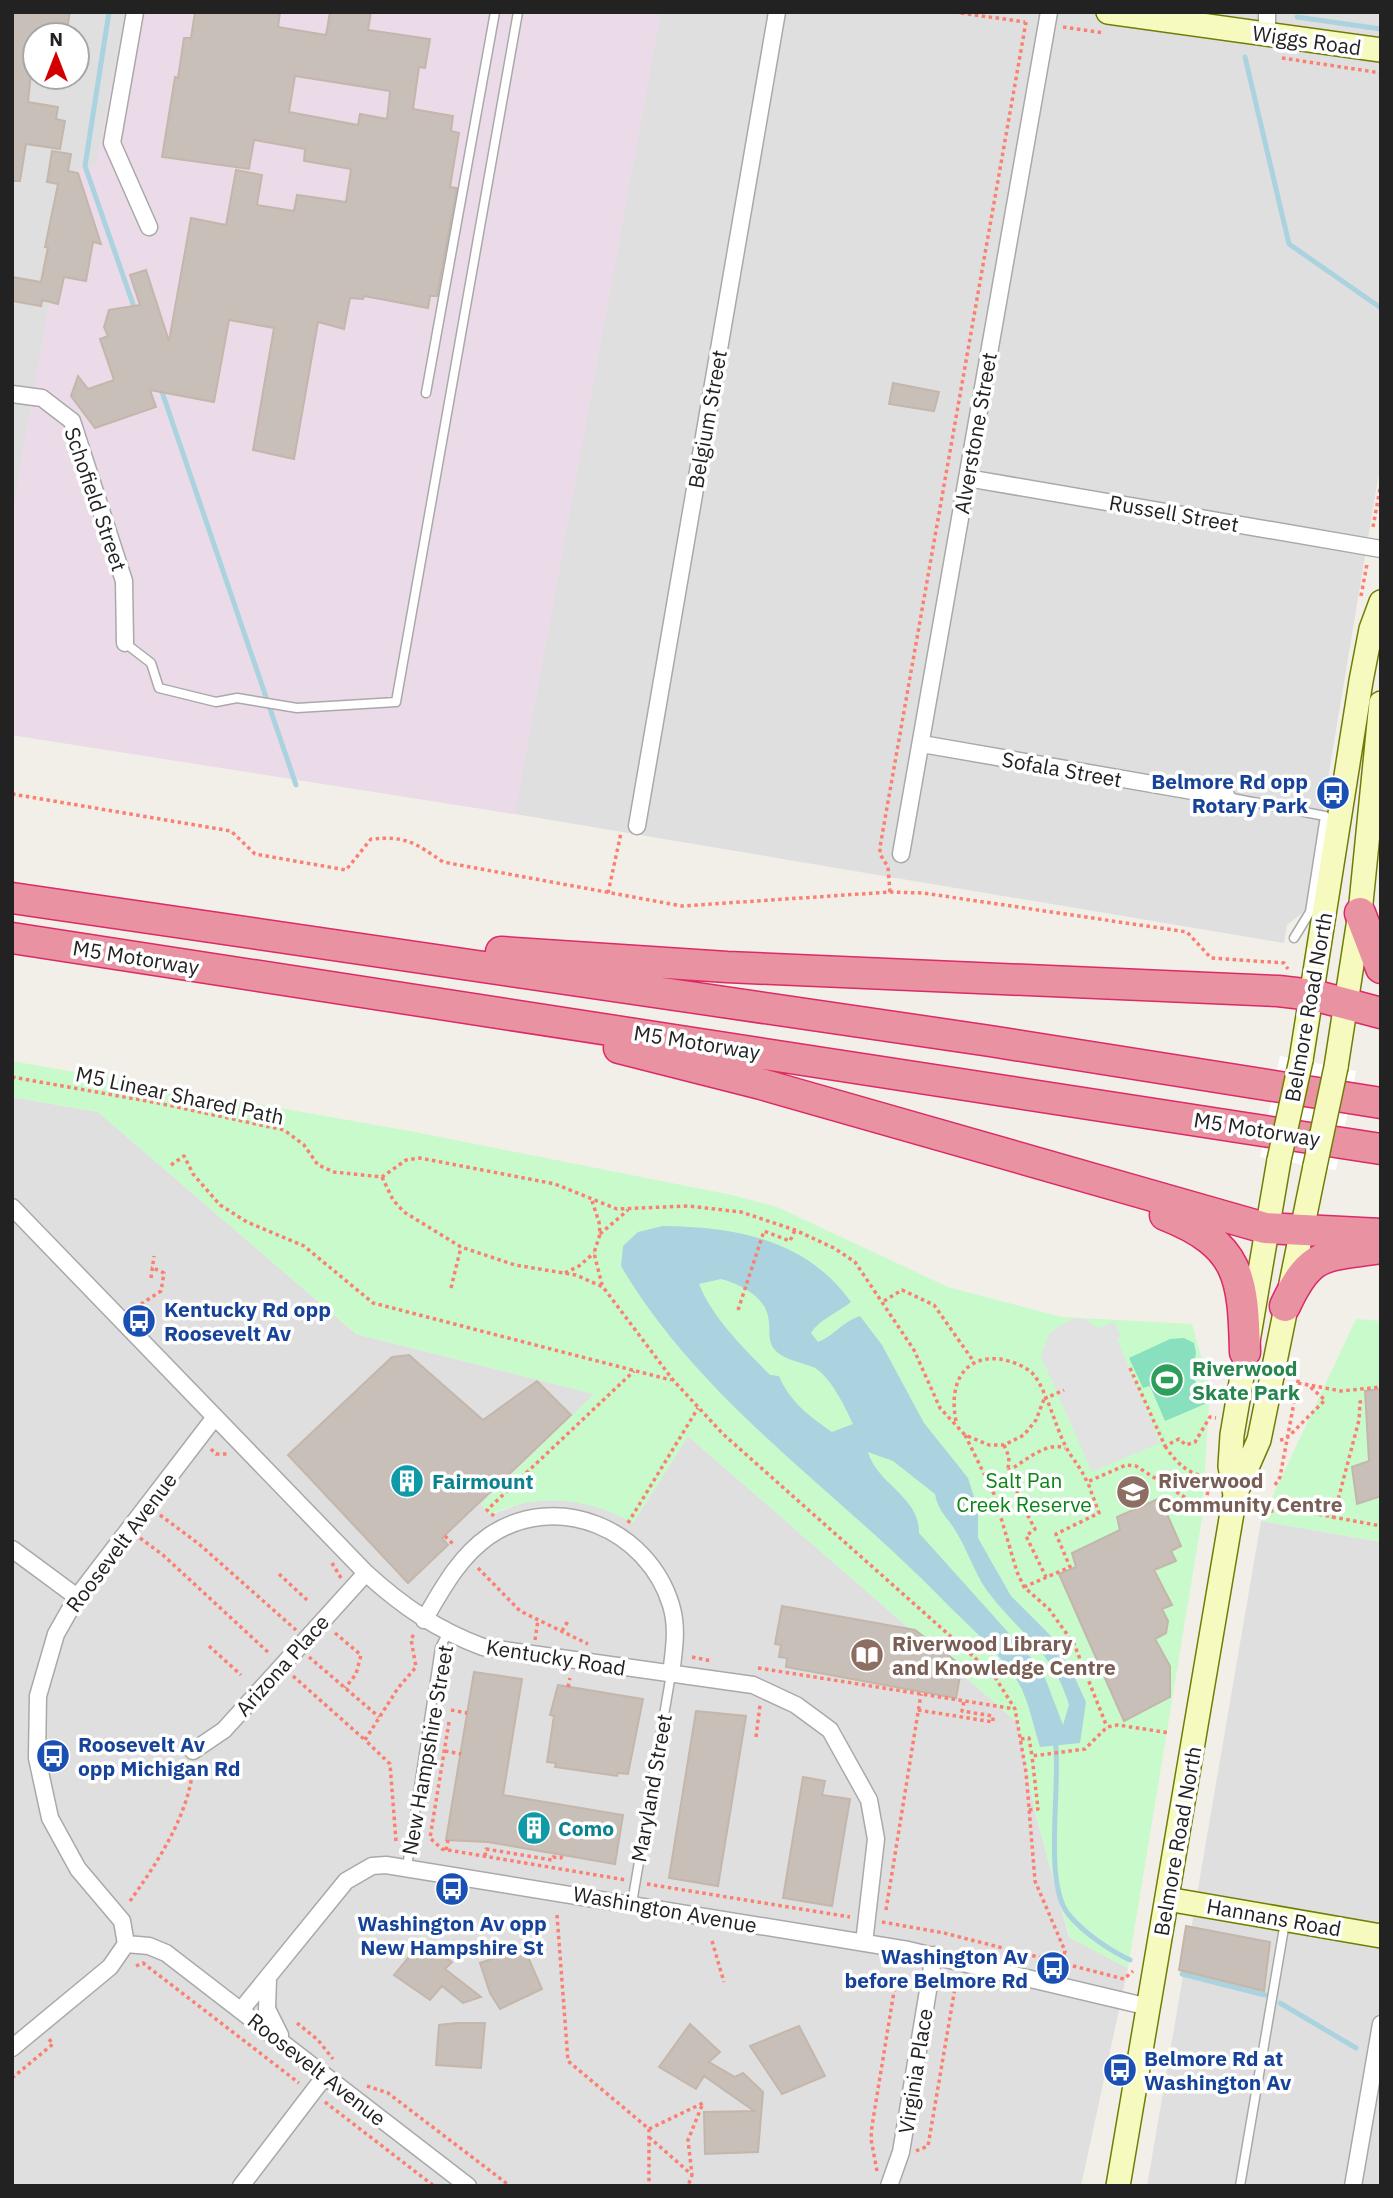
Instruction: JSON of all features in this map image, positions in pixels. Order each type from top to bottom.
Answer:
[{"type":"highway","name":"M5 Motorway","points":[[12,898],[990,1041],[1381,1103]]},
{"type":"highway","points":[[1360,913],[1381,968]]},
{"type":"highway","points":[[264,936],[677,965],[1313,995],[1381,1013]]},
{"type":"highway","name":"M5 Motorway","points":[[12,937],[1381,1149]]},
{"type":"highway","points":[[359,991],[634,1051],[748,1080],[1265,1228],[1381,1234]]},
{"type":"highway","points":[[1042,1166],[1180,1221],[1196,1229],[1227,1255],[1241,1284],[1245,1352]]},
{"type":"highway","points":[[1285,1306],[1300,1273],[1321,1258],[1381,1248]]},
{"type":"main road","name":"Wiggs Road","points":[[1108,12],[1267,23],[1381,50]]},
{"type":"main road","name":"Belmore Road North","points":[[1234,1495],[1230,1466],[1265,1228],[1313,995],[1361,681],[1371,629],[1381,602]]},
{"type":"main road","name":"Belmore Road North","points":[[1118,2186],[1234,1495],[1259,1440],[1300,1230],[1336,1067],[1360,913],[1381,703]]},
{"type":"main road","name":"Hannans Road","points":[[1167,1899],[1381,1936]]},
{"type":"street","points":[[135,12],[112,143],[149,227]]},
{"type":"street","name":"Belgium Street","points":[[637,826],[777,12]]},
{"type":"street","name":"Alverstone Street","points":[[901,854],[1049,12]]},
{"type":"street","name":"Schofield Street","points":[[12,394],[42,398],[72,421],[124,581],[125,643]]},
{"type":"street","name":"Russell Street","points":[[967,478],[1381,549]]},
{"type":"street","name":"Sofala Street","points":[[922,744],[1227,797]]},
{"type":"street","name":"Kentucky Road","points":[[12,1207],[419,1627],[483,1647],[753,1685],[796,1705],[830,1730],[869,1800],[876,1839],[864,1943]]},
{"type":"street","name":"Roosevelt Avenue","points":[[215,1417],[77,1597],[56,1634],[42,1677],[36,1718],[37,1758],[44,1800],[65,1848],[85,1880],[122,1921],[126,1944],[149,1946],[166,1953],[468,2186]]},
{"type":"street","points":[[419,1627],[466,1556],[506,1527],[544,1516],[581,1519],[620,1535],[648,1560],[671,1605],[676,1634],[671,1674]]},
{"type":"street","points":[[12,1549],[77,1597]]},
{"type":"street","name":"Arizona Place","points":[[192,1751],[224,1730],[366,1573]]},
{"type":"street","name":"Washington Avenue","points":[[241,2011],[350,1878],[372,1866],[407,1867],[934,1955],[1149,2007]]},
{"type":"street","points":[[12,2048],[110,1967],[126,1944]]},
{"type":"street","name":"Virginia Place","points":[[883,2183],[901,2152],[934,1955]]},
{"type":"street","points":[[268,1975],[267,2009],[270,2021],[287,2046]]},
{"type":"street","points":[[1353,2186],[1381,2024]]},
{"type":"street","points":[[241,2186],[325,2076]]},
{"type":"lane","points":[[426,393],[495,12]]},
{"type":"lane","points":[[125,643],[151,663],[159,688],[216,702],[237,698],[298,708],[396,702],[518,12]]},
{"type":"lane","name":"Sofala Street","points":[[1227,797],[1325,816],[1310,912],[1294,938]]},
{"type":"lane","name":"New Hampshire Street","points":[[407,1867],[440,1648],[447,1634]]},
{"type":"lane","name":"Maryland Street","points":[[632,1903],[671,1674]]},
{"type":"lane","points":[[1240,2186],[1286,1919]]},
{"type":"path","points":[[954,12],[1032,23]]},
{"type":"path","points":[[890,892],[888,867],[880,854],[880,847],[1026,22]]},
{"type":"path","points":[[1373,527],[1381,483]]},
{"type":"path","points":[[12,794],[232,831],[255,854],[345,870],[371,839],[411,840],[443,862],[682,906],[890,892],[923,893],[1188,932],[1211,958],[1284,963],[1288,969]]},
{"type":"path","points":[[608,893],[623,827],[637,826]]},
{"type":"path","name":"M5 Linear Shared Path","points":[[12,1077],[158,1102],[284,1130],[304,1145],[318,1165],[334,1172],[382,1177]]},
{"type":"path","points":[[171,1165],[184,1156],[192,1174],[220,1205],[255,1226],[304,1246],[373,1303],[673,1380]]},
{"type":"path","points":[[1062,1963],[1065,1951],[1035,1881],[1021,1739],[1015,1709],[981,1660],[752,1461],[698,1408],[673,1380],[603,1287],[596,1282],[564,1273],[515,1265],[461,1247],[404,1212],[393,1200],[382,1177],[406,1160],[420,1158],[523,1176],[568,1188],[608,1207],[629,1209],[688,1206],[740,1212],[795,1230],[834,1248],[855,1262],[884,1301],[914,1350],[940,1408],[965,1435],[994,1494],[1009,1555],[1024,1587],[1049,1609],[1074,1644],[1107,1727]]},
{"type":"path","points":[[591,1199],[600,1234]]},
{"type":"path","points":[[564,1273],[579,1266],[594,1253],[600,1234],[629,1209]]},
{"type":"path","points":[[738,1310],[764,1231],[790,1241],[795,1230]]},
{"type":"path","points":[[451,1288],[461,1247]]},
{"type":"path","points":[[594,1253],[603,1287]]},
{"type":"path","points":[[151,1278],[154,1256]]},
{"type":"path","points":[[135,1308],[161,1291],[163,1273],[151,1267]]},
{"type":"path","points":[[884,1301],[902,1290],[934,1305],[974,1362]]},
{"type":"path","points":[[956,1423],[954,1389],[966,1368],[984,1357],[1012,1361],[1033,1375],[1067,1449],[1078,1460],[1099,1513],[1056,1534],[1070,1567],[1024,1587]]},
{"type":"path","points":[[1087,1482],[1126,1465],[1136,1466],[1189,1500],[1205,1505],[1211,1478],[1197,1476],[1183,1468],[1165,1446],[1130,1368]]},
{"type":"path","points":[[556,1443],[634,1370]]},
{"type":"path","points":[[1275,1485],[1280,1477],[1299,1376]]},
{"type":"path","points":[[1298,1383],[1341,1391],[1381,1387]]},
{"type":"path","points":[[1286,1439],[1325,1400],[1308,1385]]},
{"type":"path","points":[[965,1435],[989,1445],[1004,1445],[1024,1435],[1036,1420],[1044,1399],[1064,1390]]},
{"type":"path","points":[[1333,1519],[1359,1420],[1360,1402],[1365,1401]]},
{"type":"path","points":[[620,1535],[698,1408]]},
{"type":"path","points":[[1165,1446],[1179,1439],[1186,1445],[1195,1442],[1210,1418],[1221,1419]]},
{"type":"path","points":[[1004,1445],[1009,1457],[1008,1471],[1018,1485],[1017,1496],[1035,1529],[1026,1536],[1046,1577]]},
{"type":"path","points":[[1008,1471],[1048,1447],[1057,1445],[1067,1449]]},
{"type":"path","points":[[1271,1504],[1270,1511],[1306,1512],[1381,1526]]},
{"type":"path","points":[[147,1505],[199,1544],[306,1639]]},
{"type":"path","points":[[129,1529],[163,1555],[282,1666]]},
{"type":"path","points":[[445,1536],[520,1611],[590,1644]]},
{"type":"path","points":[[279,1574],[307,1600]]},
{"type":"path","points":[[534,1642],[539,1620]]},
{"type":"path","points":[[562,1631],[568,1621]]},
{"type":"path","points":[[365,1740],[398,1688],[416,1667],[411,1639],[419,1627]]},
{"type":"path","points":[[345,1688],[356,1674],[361,1655],[346,1643]]},
{"type":"path","points":[[209,1646],[241,1675]]},
{"type":"path","points":[[692,1657],[719,1662]]},
{"type":"path","points":[[746,1666],[1015,1709]]},
{"type":"path","points":[[322,1668],[379,1717]]},
{"type":"path","points":[[568,1687],[570,1678]]},
{"type":"path","points":[[304,1688],[390,1764],[396,1841]]},
{"type":"path","points":[[884,1923],[921,1694]]},
{"type":"path","points":[[748,1701],[761,1703],[756,1737]]},
{"type":"path","points":[[918,1710],[993,1722],[993,1716],[962,1711],[964,1701]]},
{"type":"path","points":[[451,1710],[467,1713]]},
{"type":"path","points":[[449,1722],[430,1838],[446,1850],[944,1933],[1126,1980],[1133,1971]]},
{"type":"path","points":[[1034,1756],[1084,1749],[1107,1727],[1118,1725],[1170,1733]]},
{"type":"path","points":[[1021,1739],[1029,1738],[1034,1756],[1038,1809],[1029,1810]]},
{"type":"path","points":[[130,1902],[157,1864],[181,1810],[192,1771],[192,1751]]},
{"type":"path","points":[[444,1751],[461,1754]]},
{"type":"path","points":[[446,1850],[448,1840]]},
{"type":"path","points":[[485,1856],[486,1849],[552,1860],[553,1857],[561,1857],[559,1869]]},
{"type":"path","points":[[557,1915],[568,2061],[649,2129],[649,2186]]},
{"type":"path","points":[[712,1941],[723,1982]]},
{"type":"path","points":[[136,1966],[143,1963],[434,2186]]},
{"type":"path","points":[[883,2183],[872,2126],[897,1973]]},
{"type":"path","points":[[913,2155],[928,2146],[955,1988]]},
{"type":"path","points":[[296,2023],[318,2040],[339,2065]]},
{"type":"path","points":[[12,2078],[53,2045],[48,2038]]},
{"type":"path","points":[[358,2079],[367,2086],[388,2093],[510,2186]]},
{"type":"path","points":[[649,2129],[703,2103],[688,2140],[692,2175],[688,2186]]},
{"type":"path","points":[[649,2137],[692,2175]]},
{"type":"shaded area","points":[[12,12],[1381,12],[1381,461],[1306,910],[1287,925],[1284,943],[515,814],[12,735]]},
{"type":"shaded area","points":[[125,12],[661,12],[515,814],[12,735],[12,514],[72,171],[96,164]]},
{"type":"shaded area","points":[[12,1097],[98,1112],[356,1334],[595,1394],[481,1504],[490,1515],[528,1501],[565,1500],[606,1508],[633,1523],[688,1436],[1018,1723],[1035,1812],[1069,1937],[1128,1968],[1081,2186],[12,2186]]},
{"type":"shaded area","points":[[1075,1318],[1087,1320],[1098,1328],[1115,1322],[1121,1337],[1117,1339],[1160,1443],[1092,1472],[1041,1356],[1049,1334]]},
{"type":"shaded area","points":[[1261,1521],[1381,1542],[1381,2186],[1147,2186]]},
{"type":"green space","name":"Salt Pan Creek Reserve","points":[[12,1061],[410,1131],[732,1195],[777,1207],[948,1287],[1062,1317],[1192,1324],[1210,1388],[1202,1518],[1128,1968],[1070,1938],[1035,1812],[1018,1723],[688,1436],[633,1523],[598,1508],[563,1501],[526,1503],[490,1515],[481,1504],[594,1394],[356,1334],[98,1112],[12,1097]]},
{"type":"green space","points":[[1356,1319],[1381,1321],[1381,1542],[1261,1521]]},
{"type":"green space","name":"Riverwood Skate Park","points":[[1184,1338],[1194,1343],[1196,1353],[1192,1374],[1205,1404],[1165,1421],[1150,1386],[1143,1388],[1129,1358],[1170,1339]]},
{"type":"water","points":[[663,1226],[717,1229],[743,1234],[791,1251],[813,1264],[833,1281],[851,1302],[824,1320],[811,1333],[818,1342],[860,1316],[882,1345],[924,1423],[968,1478],[978,1510],[978,1538],[1011,1596],[1049,1634],[1074,1676],[1086,1702],[1080,1743],[1040,1747],[1022,1689],[991,1648],[898,1556],[728,1401],[689,1359],[653,1314],[621,1266],[623,1246],[638,1232]],"holes":[[[721,1279],[746,1289],[759,1300],[768,1314],[770,1340],[774,1349],[787,1358],[819,1371],[836,1392],[853,1424],[832,1432],[795,1401],[779,1376],[770,1375],[740,1344],[712,1309],[699,1284]],[[868,1452],[893,1461],[935,1494],[941,1510],[960,1538],[988,1592],[1054,1671],[1069,1705],[1063,1725],[1042,1670],[919,1533],[913,1510],[880,1473]]]},
{"type":"pier","points":[[1280,1056],[1356,1071],[1336,1170],[1260,1157]]},
{"type":"building","points":[[12,12],[70,12],[68,21],[21,21],[21,91],[29,91],[28,102],[58,107],[56,119],[65,121],[60,149],[26,144],[20,181],[12,181]]},
{"type":"building","points":[[195,12],[280,12],[278,27],[326,35],[330,12],[371,12],[368,30],[430,39],[425,68],[419,67],[413,109],[453,116],[451,131],[459,133],[450,187],[457,188],[437,296],[430,296],[428,308],[364,296],[363,299],[350,298],[344,329],[318,322],[294,459],[253,450],[274,328],[229,320],[214,402],[150,390],[156,407],[95,428],[71,396],[78,376],[88,389],[114,380],[100,339],[108,336],[104,327],[109,310],[140,305],[130,275],[146,270],[169,341],[191,218],[226,225],[236,170],[262,175],[257,205],[294,211],[297,195],[346,202],[351,169],[304,161],[305,149],[254,140],[249,169],[162,157],[184,38],[191,38]],"holes":[[[295,76],[390,91],[387,119],[360,114],[358,125],[289,112]]]},
{"type":"building","points":[[52,151],[71,154],[68,171],[78,173],[101,244],[93,242],[86,281],[64,277],[58,304],[42,300],[41,306],[12,301],[12,277],[41,282],[58,184],[47,182]]},
{"type":"building","points":[[893,383],[939,392],[934,411],[889,404]]},
{"type":"building","name":"Fairmount","points":[[409,1355],[483,1420],[537,1381],[571,1415],[442,1538],[448,1545],[408,1583],[288,1455],[392,1357]]},
{"type":"building","points":[[1381,1389],[1381,1496],[1357,1504],[1352,1467],[1369,1461],[1365,1391]]},
{"type":"building","name":"Riverwood Community Centre","points":[[1160,1498],[1181,1546],[1171,1551],[1176,1561],[1154,1570],[1172,1605],[1162,1609],[1168,1621],[1166,1633],[1155,1639],[1170,1666],[1170,1697],[1124,1721],[1059,1574],[1076,1567],[1072,1553],[1120,1530],[1117,1517]]},
{"type":"building","points":[[782,1606],[915,1630],[962,1666],[956,1698],[786,1667],[787,1658],[779,1657],[781,1645],[775,1644]]},
{"type":"building","points":[[474,1672],[522,1679],[503,1795],[623,1815],[615,1864],[488,1842],[446,1840]]},
{"type":"building","name":"Como","points":[[558,1685],[643,1699],[628,1774],[618,1773],[617,1776],[555,1767],[556,1763],[547,1762],[554,1716],[550,1715]]},
{"type":"building","points":[[696,1711],[746,1716],[718,1886],[669,1878]]},
{"type":"building","points":[[803,1777],[825,1781],[822,1795],[850,1799],[832,1906],[783,1898]]},
{"type":"building","points":[[1186,1926],[1270,1942],[1264,1991],[1179,1970]]},
{"type":"building","points":[[423,1940],[452,1962],[445,1969],[481,1997],[463,2003],[442,1986],[430,2000],[394,1975]]},
{"type":"building","points":[[524,1948],[542,1989],[500,2009],[490,1993],[480,1963]]},
{"type":"building","points":[[485,2023],[481,2068],[436,2065],[439,2025]]},
{"type":"building","points":[[690,2024],[720,2052],[709,2062],[735,2077],[743,2073],[763,2092],[758,2152],[705,2154],[704,2112],[754,2111],[704,2076],[696,2089],[659,2067]]},
{"type":"building","points":[[799,2026],[825,2076],[782,2094],[750,2046]]},
{"type":"waterway","points":[[109,12],[85,166],[135,310]]},
{"type":"waterway","points":[[1297,17],[1381,29]]},
{"type":"waterway","points":[[1245,57],[1289,244],[1381,308]]},
{"type":"waterway","points":[[160,386],[296,785]]},
{"type":"waterway","points":[[1055,1738],[1055,1857],[1056,1880],[1061,1900],[1069,1915],[1082,1928],[1105,1946],[1130,1960]]},
{"type":"waterway","points":[[1182,1974],[1265,1995]]},
{"type":"waterway","points":[[1280,2003],[1356,2048]]},
{"type":"place","name":"Belmore Rd opp Rotary Park","points":[[1333,793]]},
{"type":"place","name":"Kentucky Rd opp Roosevelt Av","points":[[139,1321]]},
{"type":"place","name":"Riverwood Skate Park","points":[[1167,1380]]},
{"type":"place","name":"Fairmount","points":[[407,1481]]},
{"type":"place","name":"Riverwood Community Centre","points":[[1133,1492]]},
{"type":"place","name":"Riverwood Library and Knowledge Centre","points":[[867,1655]]},
{"type":"place","name":"Roosevelt Av opp Michigan Rd","points":[[53,1756]]},
{"type":"place","name":"Como","points":[[534,1828]]},
{"type":"place","name":"Washington Av opp New Hampshire St","points":[[452,1889]]},
{"type":"place","name":"Washington Av before Belmore Rd","points":[[1053,1968]]},
{"type":"place","name":"Belmore Rd at Washington Av","points":[[1120,2070]]}]
